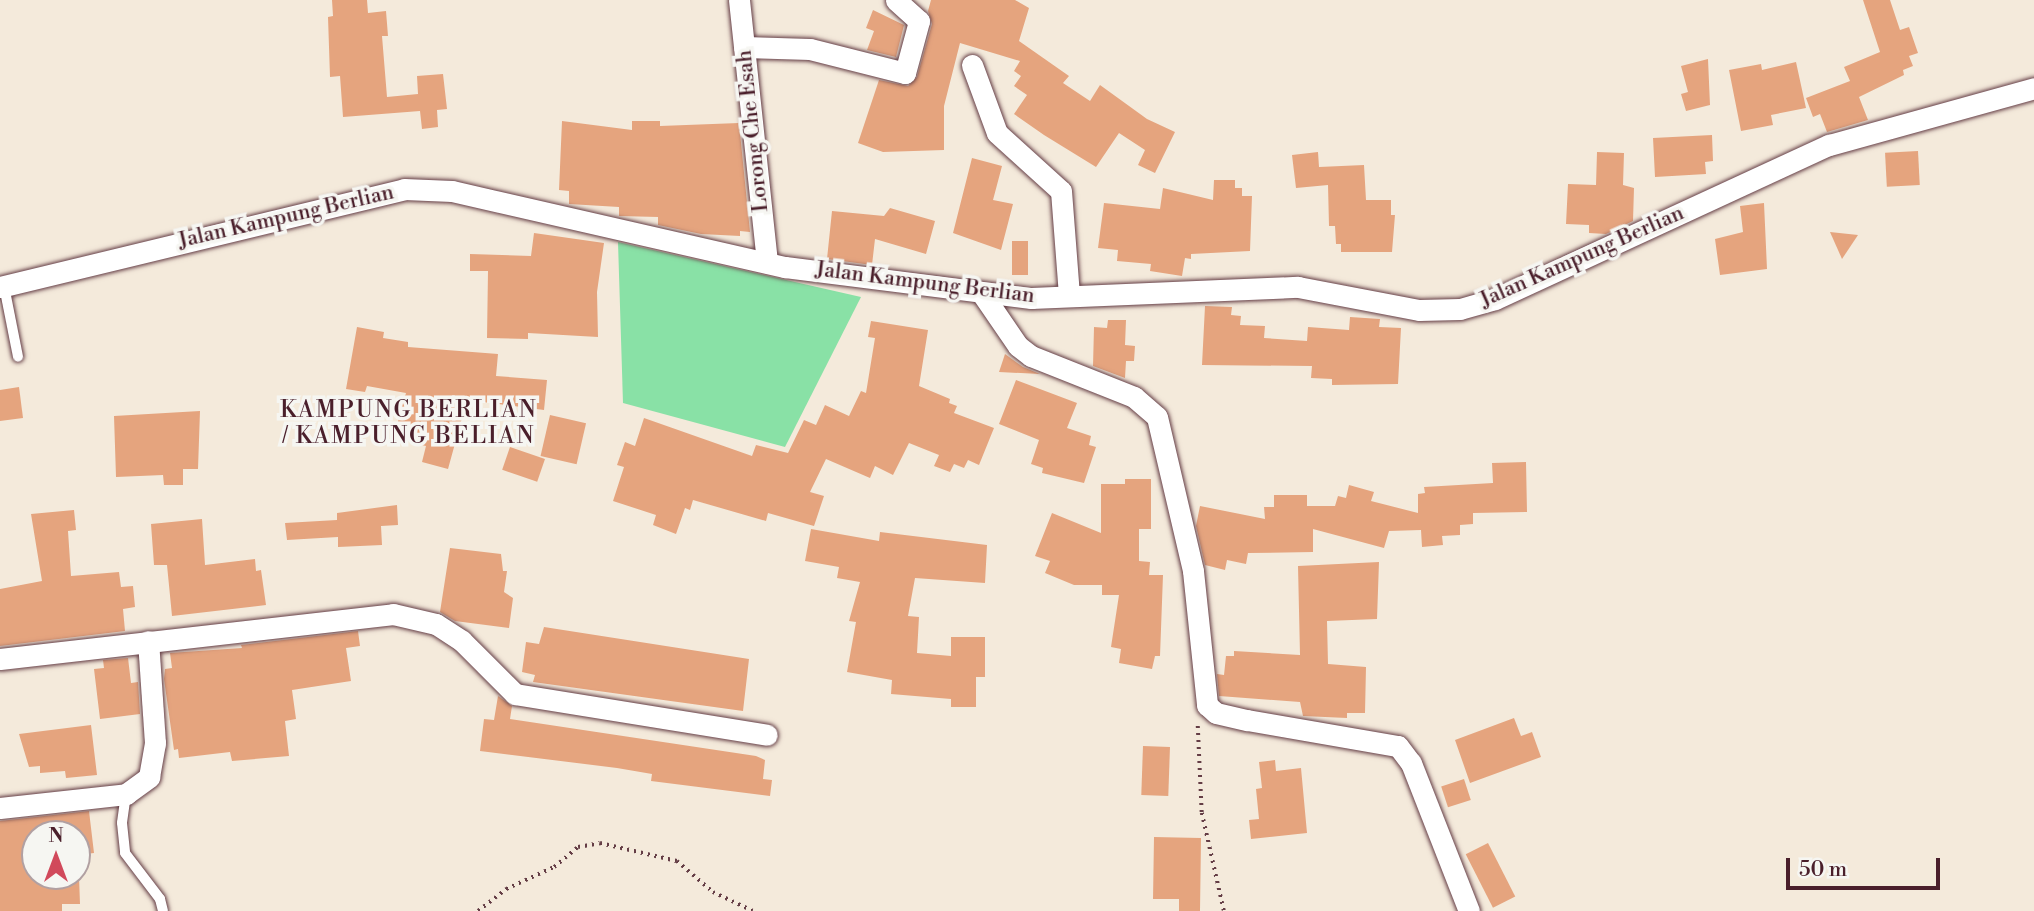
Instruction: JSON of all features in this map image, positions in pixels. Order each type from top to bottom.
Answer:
[{"type":"street","name":"Lorong Che Esah","points":[[739,0],[767,263]]},
{"type":"street","points":[[744,47],[810,49],[905,73],[919,21],[896,0]]},
{"type":"street","points":[[972,65],[997,133],[1061,191],[1069,296]]},
{"type":"street","name":"Jalan Kampung Berlian","points":[[2,286],[404,189],[452,191],[767,263],[1031,298],[1298,287],[1419,310],[1460,309],[1495,299],[1829,145],[2034,88]]},
{"type":"street","points":[[981,292],[1018,346],[1031,356],[1134,397],[1146,403],[1157,417],[1193,571],[1206,705],[1216,713],[1247,720],[1398,746],[1411,763],[1469,911]]},
{"type":"street","points":[[0,659],[393,614],[445,630],[516,694],[767,735]]},
{"type":"street","points":[[0,808],[126,794],[149,777],[155,743],[148,641]]},
{"type":"lane","points":[[2,286],[18,357]]},
{"type":"lane","points":[[126,794],[122,823],[125,853],[160,899],[163,911]]},
{"type":"path","points":[[1206,705],[1198,723],[1202,813],[1224,911]]},
{"type":"path","points":[[478,911],[506,889],[554,867],[578,847],[600,844],[677,862],[713,892],[753,911]]},
{"type":"green space","points":[[618,242],[861,297],[785,447],[623,403]]},
{"type":"building","points":[[332,0],[367,0],[368,13],[386,11],[388,36],[382,36],[387,97],[418,94],[417,76],[443,74],[447,109],[437,110],[438,127],[422,129],[420,111],[343,117],[340,76],[330,77],[328,17],[333,16]]},
{"type":"building","points":[[931,0],[1015,0],[1029,8],[1019,41],[1069,76],[1063,83],[1090,101],[1100,85],[1147,119],[1175,132],[1155,173],[1138,165],[1145,150],[1119,133],[1096,167],[1044,135],[1014,114],[1027,95],[1014,86],[1021,76],[1014,71],[1020,61],[960,43],[944,106],[944,150],[883,152],[858,143],[879,80],[908,86],[917,77],[932,24],[928,11]]},
{"type":"building","points":[[1863,0],[1890,0],[1900,30],[1909,27],[1918,53],[1909,56],[1913,66],[1903,70],[1904,75],[1859,97],[1868,120],[1827,132],[1820,114],[1813,117],[1806,98],[1850,81],[1844,67],[1880,52]]},
{"type":"building","points":[[873,10],[904,25],[896,57],[867,50],[874,31],[866,28]]},
{"type":"building","points":[[1708,59],[1710,105],[1686,111],[1681,94],[1688,92],[1681,66]]},
{"type":"building","points":[[1796,62],[1806,108],[1771,115],[1773,125],[1741,131],[1729,70],[1761,64],[1762,70]]},
{"type":"building","points":[[562,121],[632,130],[632,121],[660,121],[660,126],[739,123],[750,232],[740,231],[740,236],[701,234],[658,225],[658,217],[619,216],[619,207],[569,204],[569,191],[559,190]]},
{"type":"building","points":[[1712,135],[1713,161],[1705,162],[1706,174],[1655,177],[1653,138]]},
{"type":"building","points":[[1918,151],[1920,185],[1887,187],[1885,153]]},
{"type":"building","points":[[1318,152],[1319,167],[1364,165],[1366,200],[1391,200],[1391,215],[1395,215],[1392,252],[1341,252],[1341,244],[1336,244],[1335,226],[1329,226],[1328,185],[1296,188],[1292,155]]},
{"type":"building","points":[[1597,152],[1624,153],[1623,185],[1634,188],[1633,221],[1606,234],[1589,233],[1589,225],[1566,224],[1568,184],[1596,185]]},
{"type":"building","points":[[972,158],[1002,166],[993,200],[1013,204],[1001,250],[953,233]]},
{"type":"building","points":[[1214,180],[1235,180],[1235,188],[1242,188],[1242,196],[1252,196],[1250,251],[1191,254],[1191,259],[1185,258],[1182,276],[1150,271],[1151,264],[1117,261],[1118,250],[1098,248],[1104,203],[1160,209],[1163,188],[1213,200]]},
{"type":"building","points":[[1764,203],[1767,269],[1720,275],[1715,239],[1743,232],[1740,206]]},
{"type":"building","points":[[890,208],[935,221],[926,254],[875,239],[872,265],[827,259],[832,211],[884,216]]},
{"type":"building","points":[[1830,232],[1858,235],[1842,259]]},
{"type":"building","points":[[534,233],[604,243],[597,292],[598,337],[528,333],[528,339],[487,338],[488,271],[470,271],[470,254],[531,256]]},
{"type":"building","points":[[1012,241],[1028,241],[1028,275],[1012,275]]},
{"type":"building","points":[[1205,306],[1232,307],[1231,315],[1241,316],[1240,325],[1265,326],[1264,338],[1307,341],[1308,327],[1349,330],[1350,317],[1380,319],[1379,327],[1401,328],[1398,384],[1332,385],[1332,379],[1311,378],[1312,366],[1202,365]]},
{"type":"building","points":[[1108,320],[1126,320],[1125,345],[1135,346],[1134,361],[1126,361],[1125,378],[1093,366],[1094,327],[1107,328]]},
{"type":"building","points":[[871,321],[928,330],[919,386],[950,399],[949,403],[957,406],[954,413],[994,428],[979,465],[968,460],[964,468],[954,464],[950,472],[934,466],[939,455],[909,443],[893,475],[875,466],[870,478],[826,459],[810,492],[824,496],[814,526],[768,513],[766,521],[693,500],[690,510],[685,508],[676,534],[653,525],[656,515],[613,501],[624,467],[617,465],[625,442],[635,446],[644,418],[752,456],[756,445],[788,453],[804,420],[816,425],[825,405],[849,416],[861,391],[866,393],[875,338],[868,337]]},
{"type":"building","points":[[357,327],[384,332],[383,338],[408,342],[408,347],[498,354],[496,376],[547,380],[544,410],[467,400],[448,469],[422,462],[426,446],[409,442],[412,433],[396,429],[406,393],[367,386],[365,392],[346,389]]},
{"type":"building","points":[[1005,354],[1023,367],[1040,374],[999,372]]},
{"type":"building","points":[[1016,380],[1077,403],[1067,428],[1091,436],[1089,445],[1096,447],[1084,483],[1042,473],[1043,468],[1031,464],[1039,440],[999,424]]},
{"type":"building","points":[[19,387],[23,418],[0,421],[0,390]]},
{"type":"building","points":[[200,411],[198,469],[183,469],[183,485],[164,485],[163,475],[116,477],[114,416]]},
{"type":"building","points":[[550,415],[586,423],[577,464],[541,456]]},
{"type":"building","points":[[510,447],[545,459],[537,482],[502,470]]},
{"type":"building","points":[[1526,462],[1527,512],[1473,513],[1473,524],[1460,525],[1460,535],[1442,536],[1443,545],[1422,547],[1421,530],[1389,531],[1384,548],[1313,529],[1313,552],[1248,553],[1246,564],[1227,560],[1225,570],[1205,565],[1196,526],[1200,506],[1265,519],[1264,507],[1274,507],[1274,495],[1307,495],[1307,506],[1335,506],[1338,496],[1346,498],[1349,485],[1374,492],[1371,501],[1418,513],[1418,494],[1425,493],[1424,487],[1493,483],[1492,463]]},
{"type":"building","points":[[1125,479],[1151,479],[1151,529],[1139,529],[1139,561],[1150,562],[1149,575],[1163,575],[1160,656],[1155,656],[1152,669],[1119,663],[1121,649],[1111,647],[1119,595],[1102,595],[1102,585],[1074,585],[1045,573],[1050,561],[1035,556],[1052,513],[1101,533],[1101,484],[1125,484]]},
{"type":"building","points":[[397,505],[398,525],[381,526],[382,545],[338,547],[338,537],[287,540],[285,523],[337,520],[337,513]]},
{"type":"building","points":[[74,510],[76,530],[68,531],[71,576],[119,572],[121,587],[133,586],[135,607],[123,609],[125,631],[0,646],[0,589],[42,581],[31,514]]},
{"type":"building","points":[[202,519],[205,565],[255,559],[256,571],[261,570],[266,605],[172,616],[167,565],[154,565],[151,524]]},
{"type":"building","points":[[811,529],[879,541],[880,532],[987,545],[985,583],[915,578],[908,616],[919,617],[917,653],[951,656],[951,637],[985,637],[985,677],[976,677],[976,707],[951,707],[951,699],[891,694],[892,680],[847,672],[856,622],[849,621],[860,582],[837,578],[839,567],[805,561]]},
{"type":"building","points":[[450,548],[501,554],[503,571],[507,571],[504,592],[513,598],[509,628],[455,621],[440,612]]},
{"type":"building","points":[[1379,562],[1377,619],[1327,621],[1328,664],[1366,667],[1365,713],[1347,713],[1347,718],[1303,716],[1300,702],[1219,696],[1217,674],[1224,675],[1226,656],[1234,656],[1234,651],[1300,655],[1298,566]]},
{"type":"building","points":[[544,627],[749,659],[743,711],[533,682],[535,675],[522,672],[526,642],[539,644]]},
{"type":"building","points":[[358,631],[360,646],[346,648],[351,681],[292,690],[296,719],[285,721],[289,756],[232,761],[230,752],[179,758],[178,749],[174,750],[164,679],[165,669],[172,668],[170,653],[242,648],[241,645]]},
{"type":"building","points":[[128,658],[131,683],[138,682],[140,714],[100,719],[94,669],[104,668],[103,660]]},
{"type":"building","points":[[498,696],[512,706],[510,719],[756,756],[765,760],[763,779],[772,780],[770,796],[651,781],[652,774],[617,768],[480,751],[484,719],[494,720]]},
{"type":"building","points":[[1514,718],[1521,736],[1532,732],[1541,757],[1470,783],[1455,740]]},
{"type":"building","points":[[91,725],[97,775],[66,778],[65,771],[40,773],[40,766],[29,767],[19,734]]},
{"type":"building","points":[[1143,746],[1170,747],[1168,796],[1141,795]]},
{"type":"building","points":[[1275,760],[1276,771],[1301,768],[1307,833],[1251,839],[1249,820],[1259,819],[1256,789],[1262,788],[1259,762]]},
{"type":"building","points":[[1464,779],[1471,800],[1448,807],[1441,786]]},
{"type":"building","points":[[89,811],[90,820],[21,820],[21,890],[80,890],[80,904],[62,904],[62,911],[0,911],[0,821]]},
{"type":"building","points":[[91,828],[94,853],[91,853]]},
{"type":"building","points":[[1154,837],[1201,838],[1200,911],[1179,911],[1179,899],[1153,899]]},
{"type":"building","points":[[1488,843],[1515,896],[1493,908],[1466,854]]},
{"type":"district","name":"KAMPUNG BERLIAN / KAMPUNG BELIAN","points":[[409,423]]}]
